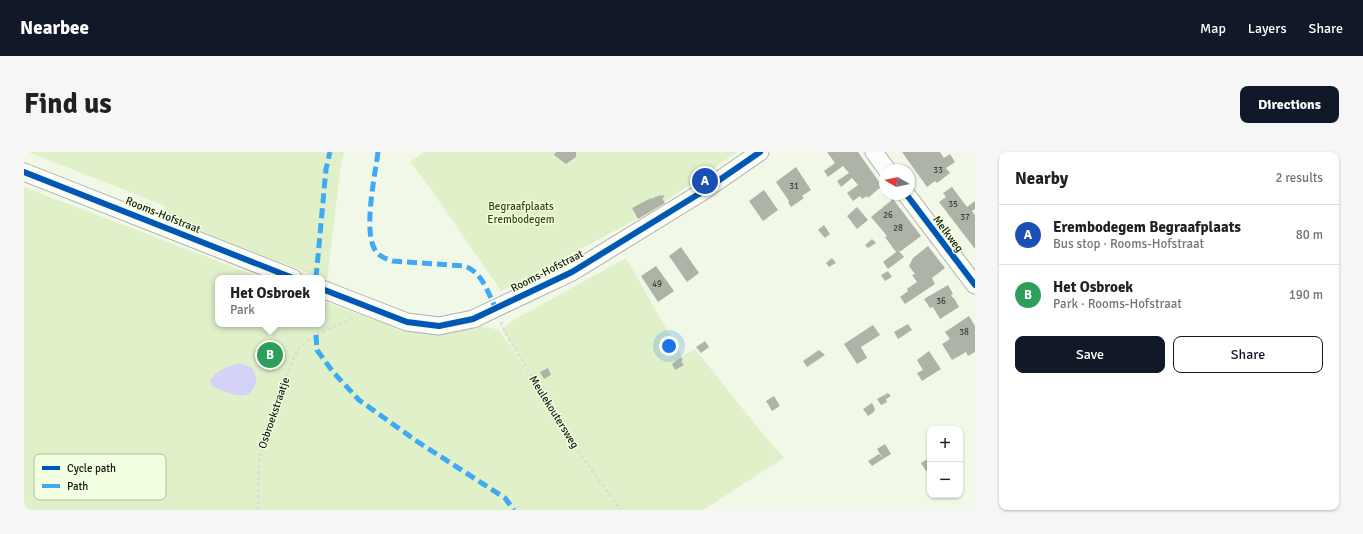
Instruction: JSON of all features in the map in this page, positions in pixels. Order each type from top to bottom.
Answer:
[{"type":"street","name":"Rooms-Hofstraat","points":[[325,290],[407,322],[439,326],[473,319],[572,272],[702,192],[760,152]]},
{"type":"street","points":[[874,152],[883,164]]},
{"type":"street","name":"Rooms-Hofstraat","points":[[24,172],[286,275]]},
{"type":"street","name":"Melkweg","points":[[910,200],[975,286]]},
{"type":"green space","points":[[28,152],[344,152],[341,164],[327,280],[325,279],[325,275],[314,275],[165,218],[165,206]]},
{"type":"green space","name":"Begraafplaats Erembodegem","points":[[424,152],[737,152],[639,218],[501,291],[423,178],[410,162]]},
{"type":"green space","points":[[24,187],[254,275],[215,275],[215,327],[325,327],[325,302],[405,330],[442,334],[474,324],[499,330],[534,381],[502,330],[510,322],[626,258],[682,356],[695,349],[757,427],[784,458],[703,510],[24,510]]},
{"type":"water","points":[[240,363],[252,368],[255,376],[256,383],[249,393],[240,396],[234,395],[211,385],[210,381],[219,371]]},
{"type":"building","points":[[556,152],[576,152],[576,157],[566,164],[554,155]]},
{"type":"building","points":[[827,152],[858,152],[879,182],[879,189],[868,198],[867,196],[862,199],[860,196],[853,201],[847,193],[858,185],[852,178],[841,187],[837,181],[849,173],[843,166],[828,177],[824,171],[835,163]]},
{"type":"building","points":[[902,152],[940,152],[944,158],[950,154],[955,162],[946,168],[950,173],[937,183],[935,181],[927,187],[915,170],[915,164],[911,164]]},
{"type":"building","points":[[796,167],[811,190],[802,196],[804,198],[791,207],[788,202],[789,201],[776,182]]},
{"type":"building","points":[[952,187],[967,207],[975,201],[975,209],[972,211],[975,215],[975,249],[939,202],[946,197],[943,193]]},
{"type":"building","points":[[764,190],[778,210],[763,221],[749,201]]},
{"type":"building","points":[[660,195],[665,197],[662,198],[665,203],[638,219],[632,208]]},
{"type":"building","points":[[894,200],[921,236],[899,251],[904,257],[888,269],[883,262],[896,252],[885,237],[887,236],[871,217]]},
{"type":"building","points":[[857,207],[868,220],[857,229],[847,216]]},
{"type":"building","points":[[824,225],[830,234],[825,238],[818,230]]},
{"type":"building","points":[[872,239],[876,243],[868,248],[865,245]]},
{"type":"building","points":[[928,246],[945,268],[932,278],[935,284],[905,304],[900,297],[908,291],[907,289],[917,282],[912,275],[915,274],[909,266],[913,258]]},
{"type":"building","points":[[681,247],[699,273],[687,282],[669,256]]},
{"type":"building","points":[[832,258],[836,263],[829,267],[826,263]]},
{"type":"building","points":[[656,266],[674,291],[658,302],[641,276]]},
{"type":"building","points":[[888,271],[892,277],[885,281],[881,275]]},
{"type":"building","points":[[948,285],[953,294],[951,295],[959,307],[940,319],[933,307],[930,308],[924,299]]},
{"type":"building","points":[[969,316],[975,326],[975,352],[968,356],[966,352],[952,360],[942,344],[950,339],[945,332]]},
{"type":"building","points":[[908,324],[912,330],[898,339],[894,332]]},
{"type":"building","points":[[873,325],[880,335],[861,347],[867,358],[857,364],[844,344]]},
{"type":"building","points":[[705,341],[709,347],[701,353],[696,347]]},
{"type":"building","points":[[819,350],[825,355],[807,367],[803,361]]},
{"type":"building","points":[[929,351],[941,369],[922,381],[917,373],[923,370],[917,360]]},
{"type":"building","points":[[681,357],[683,360],[681,361],[684,365],[675,370],[672,364]]},
{"type":"building","points":[[548,368],[551,375],[544,379],[540,372]]},
{"type":"building","points":[[888,393],[891,396],[886,399],[887,402],[881,405],[877,399]]},
{"type":"building","points":[[774,396],[780,406],[772,411],[766,401]]},
{"type":"building","points":[[872,403],[875,411],[868,416],[863,409]]},
{"type":"building","points":[[885,444],[891,454],[883,459],[877,449]]},
{"type":"building","points":[[879,454],[883,459],[872,466],[868,461]]},
{"type":"building","points":[[927,460],[926,471],[921,463]]},
{"type":"marked path","points":[[316,275],[326,169],[330,152]]},
{"type":"marked path","points":[[378,152],[370,217],[370,230],[376,252],[382,257],[393,261],[464,266],[475,273],[484,283],[496,309]]},
{"type":"marked path","points":[[316,335],[317,350],[333,372],[359,400],[418,442],[505,498],[514,510]]},
{"type":"cycle path","points":[[325,290],[407,322],[439,326],[473,319],[572,272],[702,192],[760,152]]},
{"type":"cycle path","points":[[24,172],[285,275]]},
{"type":"cycle path","points":[[911,200],[975,285]]},
{"type":"place","name":"Erembodegem Begraafplaats","points":[[705,181]]},
{"type":"place","name":"Het Osbroek","points":[[270,355]]}]
